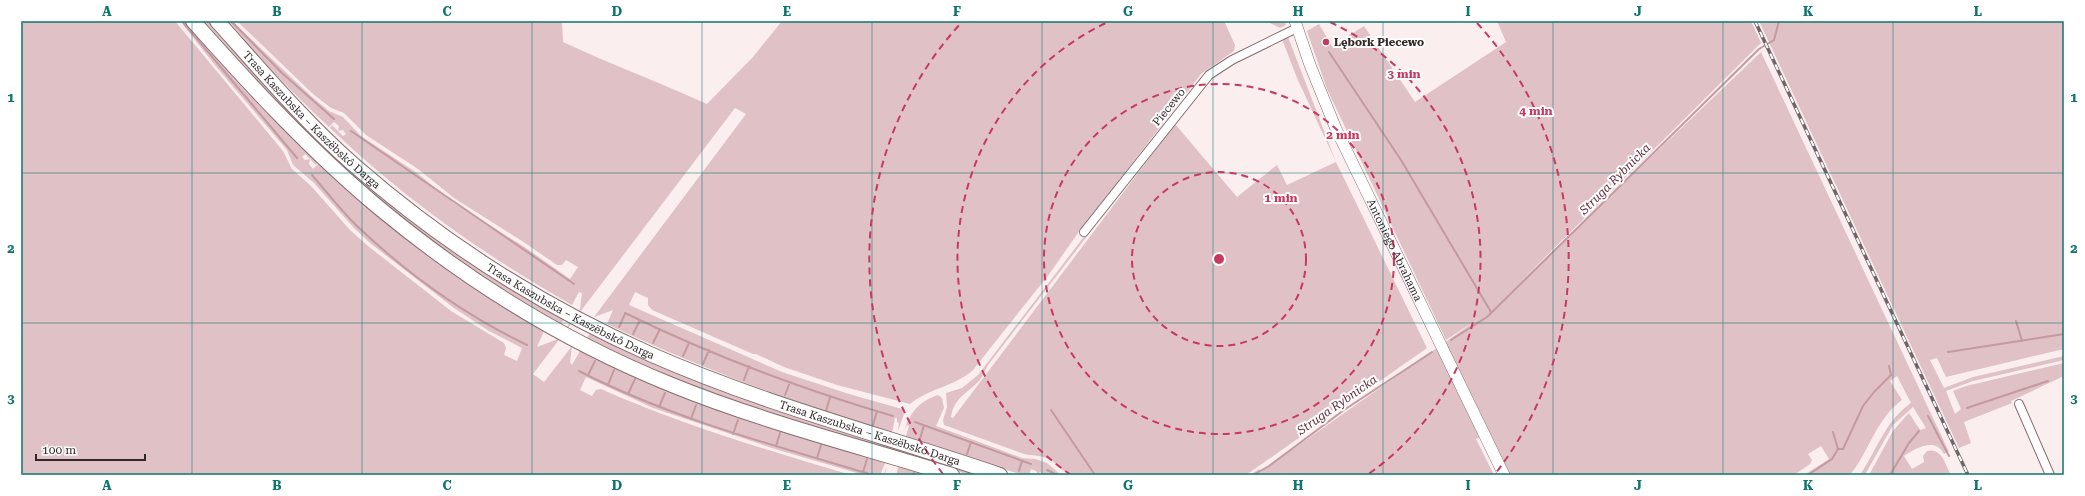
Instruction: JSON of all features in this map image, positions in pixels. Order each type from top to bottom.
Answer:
[{"type":"highway","name":"Trasa Kaszubska – Kaszëbskô Darga","points":[[193,21],[284,120],[377,206],[462,271],[563,333],[641,372],[710,400],[952,475]]},
{"type":"highway","name":"Trasa Kaszubska – Kaszëbskô Darga","points":[[217,21],[294,107],[354,165],[387,193],[472,255],[581,321],[655,356],[747,392],[804,412],[1000,475]]},
{"type":"main road","name":"Antoniego Abrahama","points":[[1296,24],[1310,65],[1336,129],[1504,475]]},
{"type":"street","name":"Piecewo","points":[[1084,232],[1209,75],[1232,60],[1296,24]]},
{"type":"street","points":[[2019,404],[2050,475]]},
{"type":"shaded area","points":[[21,21],[175,21],[283,151],[292,169],[311,186],[350,230],[368,246],[451,311],[504,343],[506,348],[504,355],[517,361],[522,348],[489,331],[454,308],[370,243],[354,228],[314,183],[293,165],[287,150],[218,69],[180,21],[185,21],[226,68],[318,162],[316,165],[310,159],[309,164],[313,169],[319,163],[407,239],[439,264],[489,298],[544,331],[537,347],[558,339],[580,309],[582,293],[579,292],[572,305],[507,266],[445,224],[416,202],[358,154],[330,128],[332,125],[338,131],[339,126],[334,122],[329,127],[276,75],[226,21],[232,21],[312,97],[329,111],[343,117],[361,136],[417,173],[454,203],[523,246],[570,279],[578,267],[566,260],[562,265],[557,265],[454,198],[418,169],[366,135],[344,113],[331,108],[313,94],[237,21],[562,21],[563,42],[707,104],[753,57],[782,21],[1224,21],[1235,45],[1234,51],[1201,74],[1127,170],[1084,232],[1080,230],[1050,273],[973,370],[966,376],[925,394],[910,404],[837,385],[784,367],[652,310],[648,305],[648,298],[635,292],[629,305],[782,372],[849,394],[902,409],[904,414],[898,431],[899,423],[897,422],[897,418],[895,418],[892,433],[819,410],[712,370],[607,324],[613,310],[594,317],[746,114],[735,108],[533,374],[544,382],[572,346],[570,362],[572,365],[580,351],[657,386],[731,415],[897,465],[885,463],[881,473],[884,474],[887,466],[885,475],[864,475],[775,449],[653,408],[586,377],[580,390],[592,396],[596,390],[601,389],[662,414],[756,446],[851,475],[21,475]],"holes":[[[343,130],[346,134],[343,136],[338,131]],[[305,154],[310,159],[305,160],[302,157]]]},
{"type":"shaded area","points":[[201,21],[210,21],[311,131],[565,318],[560,325],[462,264],[371,194],[304,132]]},
{"type":"shaded area","points":[[1266,21],[1285,21],[1286,25],[1280,28]]},
{"type":"shaded area","points":[[1497,21],[1751,21],[1761,43],[1516,286],[1761,52],[1949,452],[1944,454],[1936,446],[1931,445],[1920,447],[1904,456],[1912,469],[1924,462],[1923,456],[1927,451],[1932,450],[1940,454],[1951,475],[1869,475],[1893,431],[1909,413],[1920,430],[1926,428],[1913,407],[1893,425],[1865,475],[1860,475],[1894,418],[1911,403],[1897,376],[1890,381],[1902,400],[1893,408],[1879,425],[1863,455],[1850,475],[1804,475],[1829,459],[1821,446],[1808,454],[1812,460],[1810,464],[1794,475],[1510,475],[1489,434],[1476,439],[1494,475],[1250,475],[1259,469],[1260,471],[1269,466],[1481,317],[1446,340],[1327,89],[1307,31],[1319,24],[1332,46],[1364,26],[1415,102],[1506,42]]},
{"type":"shaded area","points":[[1759,21],[2064,21],[2064,349],[1946,377],[1937,358],[1930,360],[1944,388],[1973,377],[2064,356],[2064,360],[1973,381],[1946,391],[1955,414],[1961,409],[1953,391],[1966,386],[2064,363],[2064,376],[2011,401],[2012,403],[1964,422],[1971,443],[1959,448]]},
{"type":"shaded area","points":[[1288,37],[1336,162],[1297,78],[1282,39]]},
{"type":"shaded area","points":[[1175,124],[1237,197],[1277,165],[1287,185],[1336,162],[1427,348],[1246,475],[1070,475],[1046,458],[1024,454],[944,425],[943,420],[947,407],[946,393],[962,388],[978,375],[1086,234],[1088,235],[988,365],[982,377],[959,399],[953,410],[951,417],[953,418]]},
{"type":"shaded area","points":[[591,332],[984,475],[970,475],[784,419],[671,379],[586,339]]},
{"type":"shaded area","points":[[938,395],[942,398],[944,408],[936,426],[1022,458],[1035,459],[1047,463],[1061,475],[1043,475],[1040,472],[1038,474],[1036,471],[1031,469],[1029,475],[1023,475],[893,433],[906,436],[909,426],[907,425],[905,429],[912,413],[916,408],[920,404]]},
{"type":"shaded area","points":[[899,465],[930,475],[896,475]]},
{"type":"waterway","points":[[182,21],[297,158]]},
{"type":"waterway","points":[[231,21],[282,73],[334,119]]},
{"type":"waterway","name":"Struga Rybnicka","points":[[1451,340],[1487,317],[1759,49],[1774,40],[1779,21]]},
{"type":"waterway","points":[[1329,52],[1401,160],[1491,312]]},
{"type":"waterway","points":[[351,131],[574,284]]},
{"type":"waterway","points":[[312,175],[356,225],[395,260],[459,307],[527,345]]},
{"type":"waterway","points":[[625,313],[690,343],[790,383],[893,416]]},
{"type":"waterway","points":[[619,327],[625,314]]},
{"type":"waterway","points":[[633,334],[640,320]]},
{"type":"waterway","points":[[2016,321],[2022,341]]},
{"type":"waterway","points":[[653,343],[660,329]]},
{"type":"waterway","points":[[1948,352],[2064,334]]},
{"type":"waterway","points":[[683,356],[689,343]]},
{"type":"waterway","points":[[703,364],[709,350]]},
{"type":"waterway","name":"Struga Rybnicka","points":[[1253,475],[1269,466],[1344,410],[1432,352]]},
{"type":"waterway","points":[[588,375],[595,361]]},
{"type":"waterway","points":[[744,380],[749,366]]},
{"type":"waterway","points":[[1838,449],[1843,449],[1863,406],[1874,392],[1891,375],[1889,366]]},
{"type":"waterway","points":[[608,385],[614,370]]},
{"type":"waterway","points":[[579,371],[615,388],[687,417],[761,442],[873,475]]},
{"type":"waterway","points":[[628,394],[635,379]]},
{"type":"waterway","points":[[1967,408],[2048,381]]},
{"type":"waterway","points":[[785,395],[790,382]]},
{"type":"waterway","points":[[659,407],[665,393]]},
{"type":"waterway","points":[[826,411],[830,397]]},
{"type":"waterway","points":[[691,419],[696,405]]},
{"type":"waterway","points":[[1051,410],[1095,475]]},
{"type":"waterway","points":[[873,425],[877,411]]},
{"type":"waterway","points":[[1928,416],[1949,456]]},
{"type":"waterway","points":[[733,434],[738,420]]},
{"type":"waterway","points":[[915,422],[1031,464]]},
{"type":"waterway","points":[[920,439],[924,425]]},
{"type":"waterway","points":[[1890,475],[1909,443],[1919,431]]},
{"type":"waterway","points":[[1808,475],[1832,459],[1838,449],[1833,432]]},
{"type":"waterway","points":[[776,446],[780,433]]},
{"type":"waterway","points":[[967,454],[971,442]]},
{"type":"waterway","points":[[817,458],[821,445]]},
{"type":"waterway","points":[[863,472],[867,459]]},
{"type":"waterway","points":[[1019,471],[1022,461]]},
{"type":"waterway","points":[[1047,470],[1057,475]]},
{"type":"railway","points":[[1755,21],[1968,475]]},
{"type":"place","name":"Lębork Piecewo","points":[[1326,42]]}]
